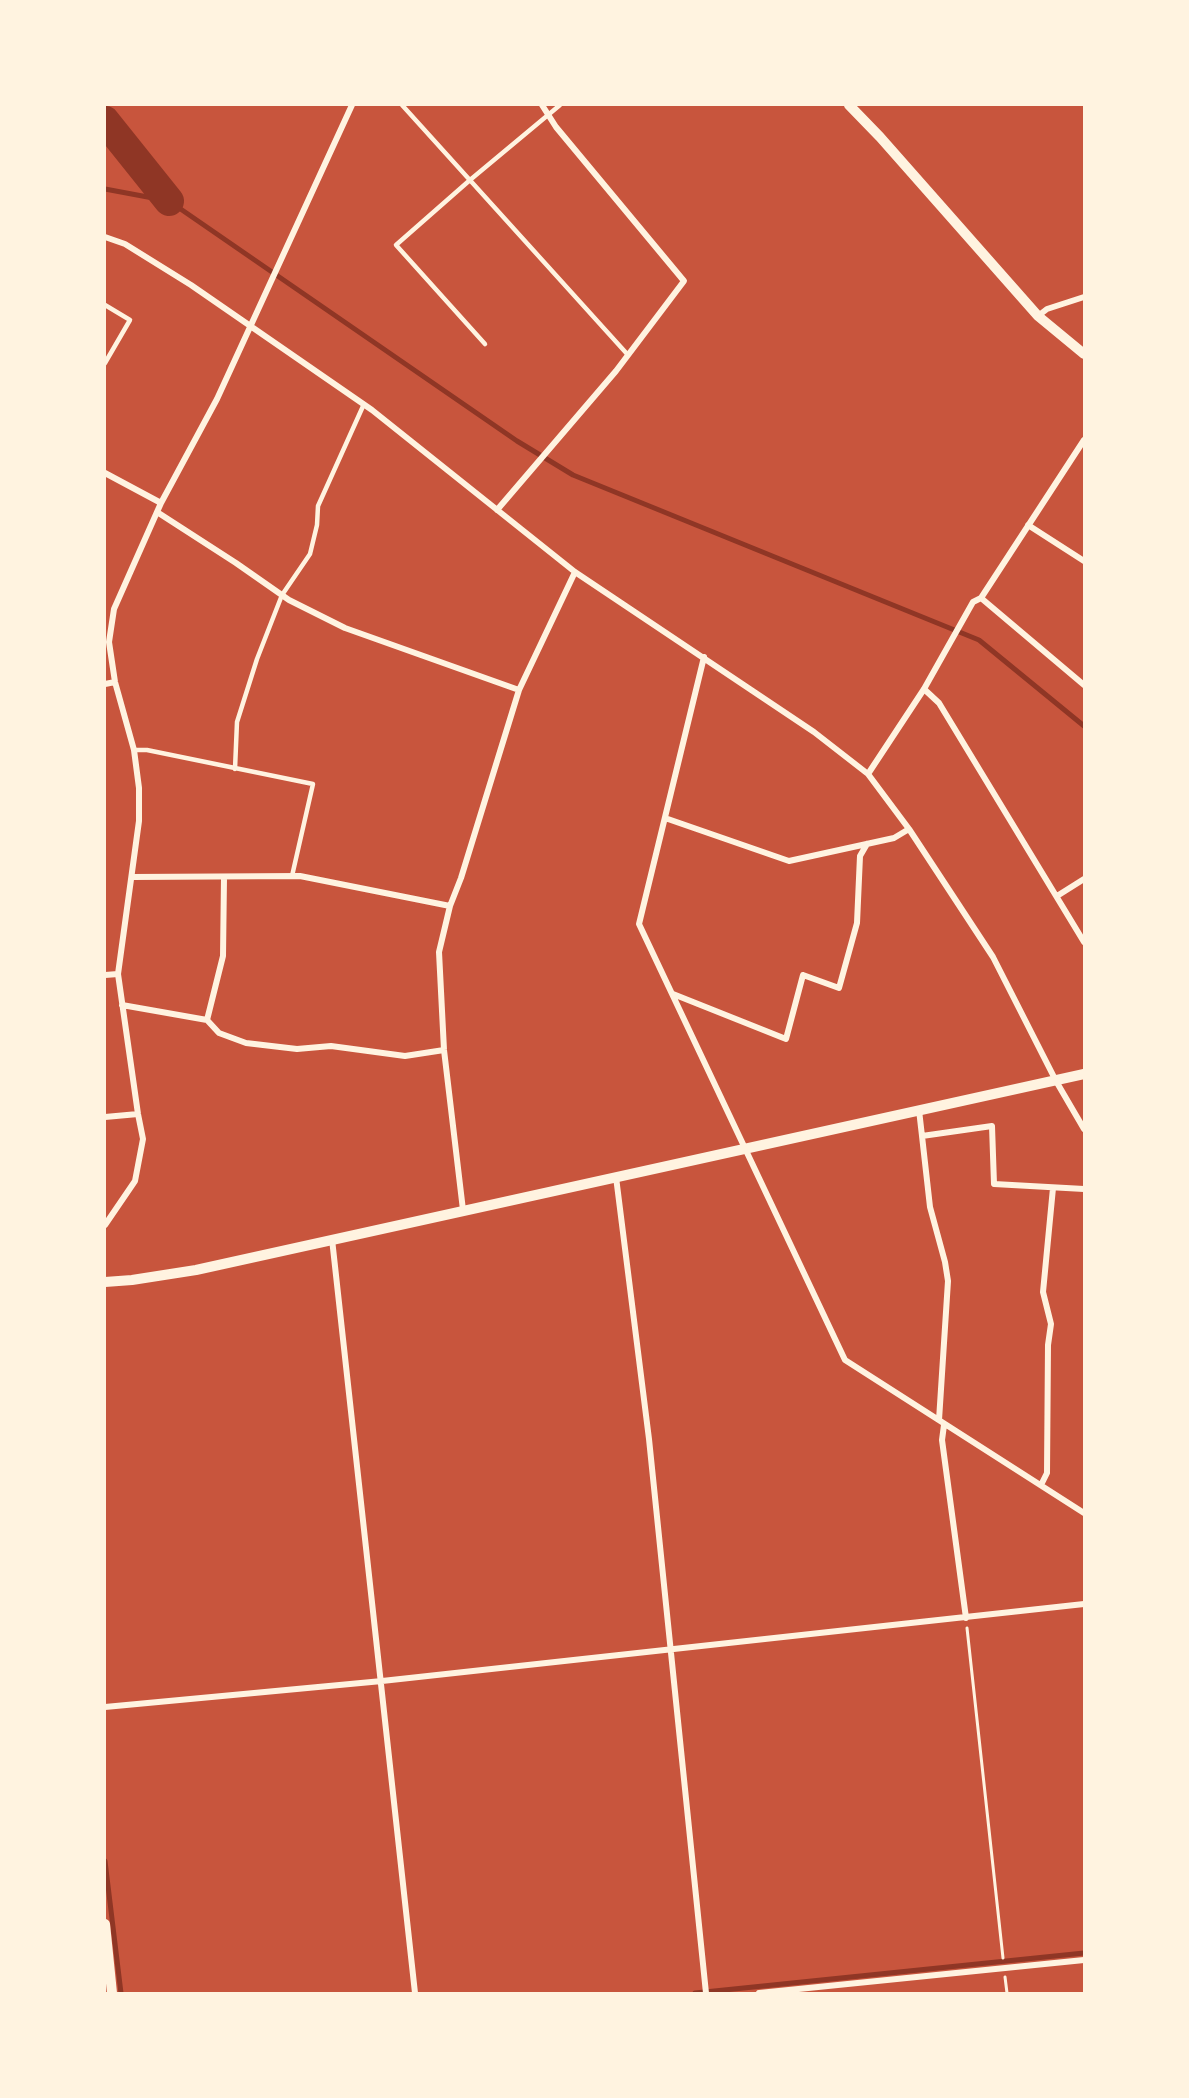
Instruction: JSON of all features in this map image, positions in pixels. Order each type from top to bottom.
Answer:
[{"type":"street","points":[[105,1225],[135,1181],[143,1139],[118,974],[139,821],[139,788],[134,750],[115,682],[109,642],[114,609],[161,503],[217,399],[352,105]]},
{"type":"street","points":[[496,510],[628,355],[684,281],[542,105]]},
{"type":"street","points":[[849,105],[880,136],[1038,316],[1084,354]]},
{"type":"street","points":[[105,237],[125,244],[251,325],[364,404],[575,572],[814,732],[868,774],[909,829],[993,957],[1056,1081],[1084,1129]]},
{"type":"street","points":[[1038,316],[1047,309],[1084,297]]},
{"type":"street","points":[[868,774],[924,689],[973,602],[981,598],[1084,440]]},
{"type":"street","points":[[105,473],[161,503]]},
{"type":"street","points":[[157,512],[282,595],[345,628],[519,690]]},
{"type":"street","points":[[1028,525],[1084,561]]},
{"type":"street","points":[[463,1210],[444,1050],[438,952],[450,906],[461,878],[519,690],[575,572]]},
{"type":"street","points":[[981,598],[1084,685]]},
{"type":"street","points":[[704,657],[639,924],[845,1360],[1084,1513]]},
{"type":"street","points":[[105,684],[115,682]]},
{"type":"street","points":[[924,689],[939,703],[1084,942]]},
{"type":"street","points":[[665,818],[789,861],[894,838],[909,829]]},
{"type":"street","points":[[672,994],[786,1039],[803,975],[839,988],[857,923],[860,856],[867,844]]},
{"type":"street","points":[[132,877],[300,876],[450,906]]},
{"type":"street","points":[[207,1020],[223,956],[224,878]]},
{"type":"street","points":[[1057,896],[1084,879]]},
{"type":"street","points":[[105,975],[118,974]]},
{"type":"street","points":[[122,1005],[207,1020],[219,1034],[246,1043],[297,1049],[331,1046],[405,1056],[444,1050]]},
{"type":"street","points":[[105,1282],[196,1270],[1084,1074]]},
{"type":"street","points":[[919,1110],[930,1207],[948,1281],[941,1422],[966,1618]]},
{"type":"street","points":[[105,1117],[138,1114]]},
{"type":"street","points":[[922,1136],[992,1126],[994,1184],[1084,1189]]},
{"type":"street","points":[[616,1177],[649,1439],[706,1993]]},
{"type":"street","points":[[1041,1485],[1047,1473],[1048,1345],[1051,1324],[1043,1292],[1053,1188]]},
{"type":"street","points":[[332,1239],[415,1993]]},
{"type":"street","points":[[105,1707],[382,1681],[1084,1604]]},
{"type":"street","points":[[105,1924],[112,1993]]},
{"type":"street","points":[[759,1993],[1084,1960]]},
{"type":"lane","points":[[402,105],[628,355]]},
{"type":"lane","points":[[485,344],[396,245],[560,105]]},
{"type":"lane","points":[[105,305],[130,320],[105,363]]},
{"type":"lane","points":[[235,769],[237,722],[257,659],[282,595],[310,554],[317,525],[318,506],[364,404]]},
{"type":"lane","points":[[134,750],[147,750],[313,784],[292,876]]},
{"type":"path","points":[[966,1618],[1005,1969]]},
{"type":"waterway","points":[[105,121],[169,201]]},
{"type":"waterway","points":[[105,189],[169,201],[517,441],[573,475],[979,640],[1084,726]]},
{"type":"waterway","points":[[105,1861],[121,1993]]},
{"type":"waterway","points":[[695,1993],[1084,1953]]}]
